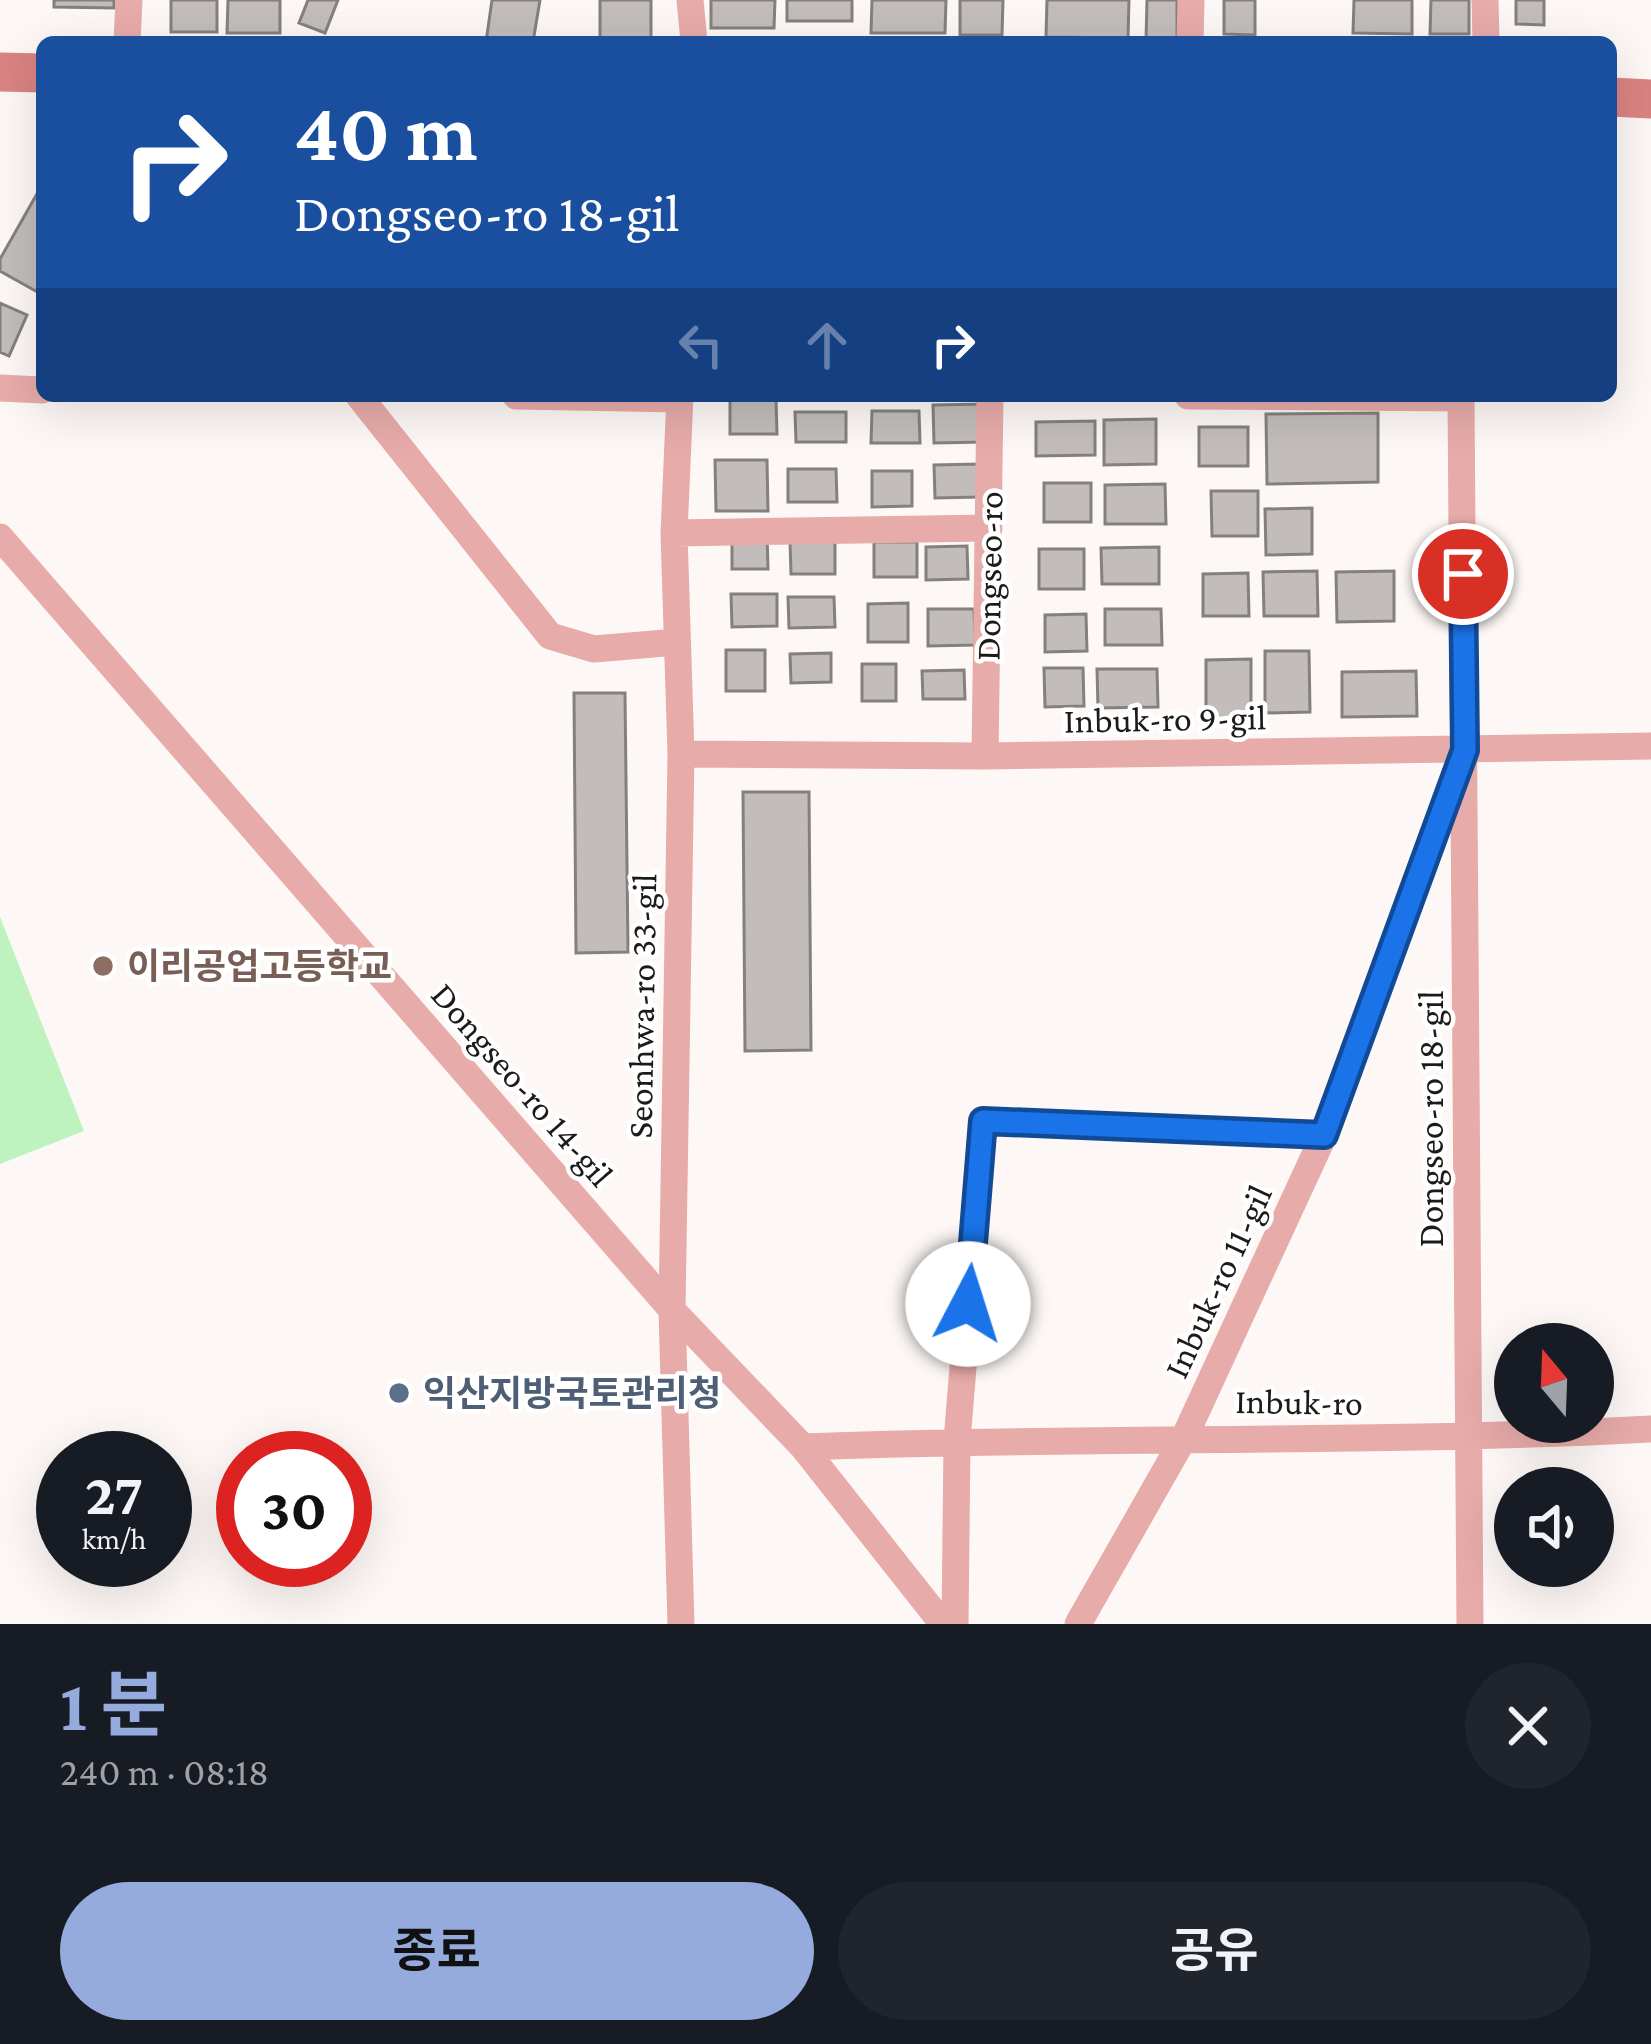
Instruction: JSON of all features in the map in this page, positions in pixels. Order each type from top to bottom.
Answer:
[{"type":"street","points":[[128,36],[129,0]]},
{"type":"street","points":[[691,0],[694,36]]},
{"type":"street","points":[[1190,36],[1191,0]]},
{"type":"street","points":[[1485,0],[1486,36]]},
{"type":"street","points":[[0,72],[36,73]]},
{"type":"street","points":[[0,388],[36,390]]},
{"type":"street","points":[[364,402],[550,636],[594,650],[677,642]]},
{"type":"street","name":"Seonhwa-ro 33-gil","points":[[680,402],[674,533],[681,754],[672,1310],[681,1624]]},
{"type":"street","name":"Dongseo-ro","points":[[985,756],[990,402]]},
{"type":"street","name":"Dongseo-ro 18-gil","points":[[1461,402],[1471,1624]]},
{"type":"street","points":[[674,533],[989,528]]},
{"type":"street","name":"Dongseo-ro 14-gil","points":[[0,538],[672,1310],[803,1447],[943,1624]]},
{"type":"street","name":"Inbuk-ro 9-gil","points":[[681,754],[985,756],[1651,746]]},
{"type":"street","name":"Inbuk-ro 11-gil","points":[[1078,1624],[1185,1436],[1324,1135],[1465,750]]},
{"type":"street","points":[[955,1624],[957,1441],[983,1121],[1324,1135]]},
{"type":"street","name":"Inbuk-ro","points":[[803,1447],[1185,1436],[1467,1439],[1651,1429]]},
{"type":"green space","points":[[0,917],[84,1131],[0,1164]]},
{"type":"building","points":[[54,0],[114,0],[114,8],[54,7]]},
{"type":"building","points":[[171,0],[217,0],[217,32],[171,32]]},
{"type":"building","points":[[228,0],[280,0],[280,33],[227,33]]},
{"type":"building","points":[[308,0],[338,0],[325,33],[299,23]]},
{"type":"building","points":[[492,0],[540,0],[534,36],[487,36]]},
{"type":"building","points":[[600,0],[651,0],[651,36],[600,36]]},
{"type":"building","points":[[711,0],[775,0],[774,28],[711,28]]},
{"type":"building","points":[[787,0],[852,0],[852,21],[787,21]]},
{"type":"building","points":[[872,0],[946,0],[945,33],[871,33]]},
{"type":"building","points":[[960,0],[1003,0],[1002,35],[960,35]]},
{"type":"building","points":[[1047,0],[1129,0],[1128,36],[1046,36]]},
{"type":"building","points":[[1147,0],[1177,0],[1177,36],[1146,36]]},
{"type":"building","points":[[1224,0],[1255,0],[1255,35],[1224,34]]},
{"type":"building","points":[[1354,0],[1412,0],[1412,34],[1353,33]]},
{"type":"building","points":[[1431,0],[1469,0],[1469,34],[1430,34]]},
{"type":"building","points":[[1516,0],[1544,0],[1544,25],[1516,24]]},
{"type":"building","points":[[36,196],[36,291],[0,271],[0,259]]},
{"type":"building","points":[[0,303],[27,315],[9,356],[0,352]]},
{"type":"building","points":[[730,402],[776,402],[777,434],[730,434]]},
{"type":"building","points":[[984,404],[984,442],[934,443],[933,405]]},
{"type":"building","points":[[872,411],[919,411],[920,443],[871,443]]},
{"type":"building","points":[[795,412],[846,412],[846,442],[796,442]]},
{"type":"building","points":[[1378,413],[1378,482],[1267,484],[1266,414]]},
{"type":"building","points":[[1156,419],[1156,464],[1104,465],[1104,420]]},
{"type":"building","points":[[1095,421],[1095,455],[1036,456],[1036,422]]},
{"type":"building","points":[[1199,427],[1248,427],[1248,466],[1199,466]]},
{"type":"building","points":[[715,460],[767,460],[768,511],[716,511]]},
{"type":"building","points":[[979,464],[979,497],[935,498],[934,465]]},
{"type":"building","points":[[788,469],[836,469],[837,502],[788,502]]},
{"type":"building","points":[[872,471],[912,471],[912,506],[872,507]]},
{"type":"building","points":[[1044,483],[1091,483],[1091,522],[1044,522]]},
{"type":"building","points":[[1165,484],[1166,524],[1105,524],[1105,485]]},
{"type":"building","points":[[1211,491],[1258,491],[1258,536],[1212,536]]},
{"type":"building","points":[[1312,508],[1312,554],[1266,555],[1265,509]]},
{"type":"building","points":[[767,532],[768,569],[732,569],[732,533]]},
{"type":"building","points":[[835,540],[835,574],[791,574],[790,541]]},
{"type":"building","points":[[874,542],[917,542],[917,577],[874,577]]},
{"type":"building","points":[[967,546],[968,579],[926,580],[926,547]]},
{"type":"building","points":[[1159,547],[1159,584],[1102,584],[1101,548]]},
{"type":"building","points":[[1039,549],[1084,549],[1084,589],[1039,589]]},
{"type":"building","points":[[1317,571],[1318,616],[1264,616],[1263,572]]},
{"type":"building","points":[[1394,571],[1394,621],[1337,622],[1336,572]]},
{"type":"building","points":[[1248,573],[1249,616],[1203,616],[1203,574]]},
{"type":"building","points":[[731,594],[777,594],[777,626],[732,627]]},
{"type":"building","points":[[788,597],[834,597],[835,627],[789,628]]},
{"type":"building","points":[[908,603],[908,642],[868,642],[868,604]]},
{"type":"building","points":[[928,609],[974,609],[975,645],[928,646]]},
{"type":"building","points":[[1105,609],[1161,609],[1162,645],[1105,645]]},
{"type":"building","points":[[1086,614],[1087,651],[1045,652],[1045,615]]},
{"type":"building","points":[[726,650],[765,650],[765,691],[726,691]]},
{"type":"building","points":[[1265,651],[1309,651],[1310,712],[1265,713]]},
{"type":"building","points":[[831,653],[831,682],[791,683],[790,654]]},
{"type":"building","points":[[1251,659],[1251,718],[1206,719],[1206,660]]},
{"type":"building","points":[[862,664],[896,664],[896,701],[862,701]]},
{"type":"building","points":[[1044,668],[1083,668],[1084,706],[1045,707]]},
{"type":"building","points":[[1097,669],[1157,669],[1158,707],[1098,708]]},
{"type":"building","points":[[964,670],[965,699],[923,699],[922,671]]},
{"type":"building","points":[[1416,671],[1417,716],[1342,717],[1342,672]]},
{"type":"building","points":[[574,693],[625,693],[628,952],[576,953]]},
{"type":"building","points":[[743,792],[809,792],[811,1050],[745,1051]]},
{"type":"place","name":"이리공업고등학교","points":[[103,966]]},
{"type":"place","name":"익산지방국토관리청","points":[[399,1393]]},
{"type":"route","points":[[968,1304],[983,1121],[1324,1135],[1465,750],[1463,574]]}]
